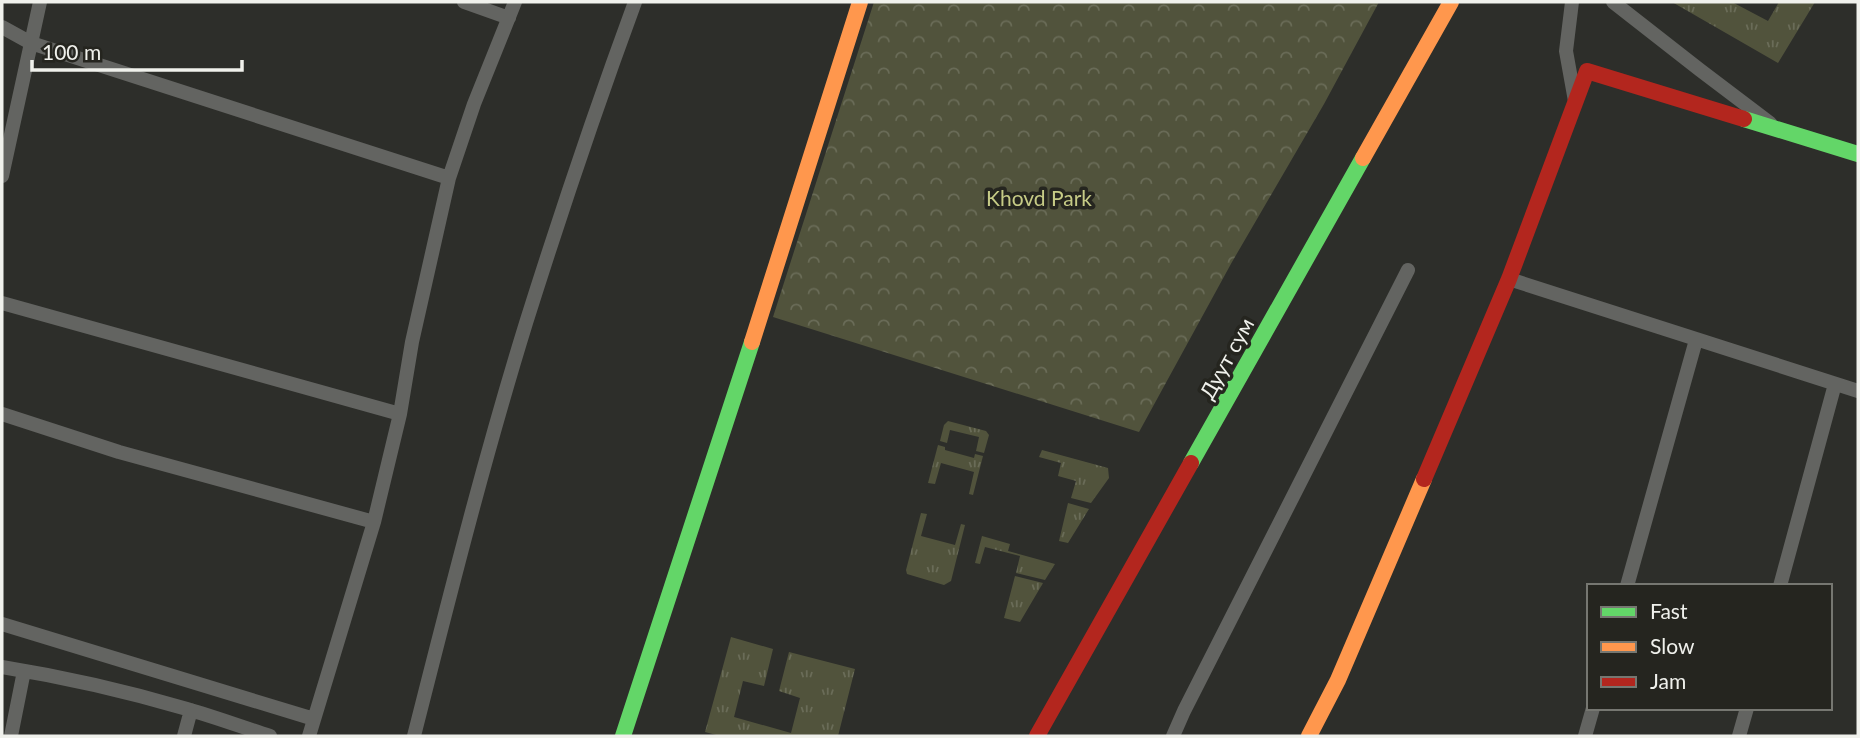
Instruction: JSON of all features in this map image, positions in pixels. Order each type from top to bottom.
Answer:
[{"type":"street","points":[[2,177],[40,2]]},
{"type":"street","points":[[464,2],[509,18]]},
{"type":"street","points":[[309,736],[374,522],[400,414],[412,342],[449,178],[474,104],[514,2]]},
{"type":"street","points":[[414,736],[457,567],[526,323],[599,101],[635,2]]},
{"type":"street","points":[[622,736],[741,377],[860,2]]},
{"type":"street","name":"Дуут сум","points":[[1037,736],[1451,2]]},
{"type":"street","points":[[1572,2],[1566,51],[1575,102]]},
{"type":"street","points":[[1613,2],[1779,130]]},
{"type":"street","points":[[2,27],[31,43],[449,178]]},
{"type":"street","points":[[1309,736],[1338,680],[1509,279],[1587,71],[1858,153]]},
{"type":"street","points":[[1173,736],[1408,270]]},
{"type":"street","points":[[1509,279],[1858,391]]},
{"type":"street","points":[[2,303],[400,414]]},
{"type":"street","points":[[1628,584],[1696,340]]},
{"type":"street","points":[[1781,584],[1835,384]]},
{"type":"street","points":[[2,414],[119,452],[374,522]]},
{"type":"street","points":[[2,624],[314,719]]},
{"type":"street","points":[[2,667],[108,688],[191,710],[270,736]]},
{"type":"street","points":[[11,736],[24,671]]},
{"type":"street","points":[[184,736],[191,710]]},
{"type":"street","points":[[1586,736],[1592,710]]},
{"type":"street","points":[[1739,736],[1746,710]]},
{"type":"green space","name":"Khovd Park","points":[[874,2],[1379,2],[1139,432],[773,317]]},
{"type":"green space","points":[[1672,2],[1732,2],[1768,21],[1779,2],[1815,2],[1778,63]]},
{"type":"green space","points":[[948,421],[986,431],[989,435],[984,453],[976,451],[979,437],[950,430],[947,443],[940,441],[944,425]]},
{"type":"green space","points":[[938,445],[945,447],[945,450],[974,458],[975,454],[983,456],[973,495],[969,494],[974,472],[941,463],[935,484],[928,483]]},
{"type":"green space","points":[[1042,450],[1108,468],[1109,478],[1091,503],[1071,498],[1076,481],[1058,476],[1061,463],[1039,457]]},
{"type":"green space","points":[[1068,503],[1089,509],[1068,543],[1059,541]]},
{"type":"green space","points":[[921,513],[927,514],[921,536],[955,545],[961,524],[965,525],[951,581],[944,585],[907,574]]},
{"type":"green space","points":[[982,536],[1010,544],[1008,551],[1055,564],[1045,580],[1016,573],[1020,556],[985,547],[980,564],[975,563]]},
{"type":"green space","points":[[1015,576],[1043,583],[1020,622],[1004,618]]},
{"type":"green space","points":[[731,637],[773,649],[764,686],[743,681],[734,717],[791,733],[800,698],[779,691],[789,652],[855,669],[838,736],[720,736],[705,732]]},
{"type":"traffic: fast","points":[[1744,119],[1858,154]]},
{"type":"traffic: fast","points":[[1191,463],[1363,158]]},
{"type":"traffic: fast","points":[[623,736],[752,342]]},
{"type":"traffic: slow","points":[[752,342],[860,2]]},
{"type":"traffic: slow","points":[[1363,158],[1451,2]]},
{"type":"traffic: slow","points":[[1309,736],[1338,680],[1424,479]]},
{"type":"traffic: jam","points":[[1424,479],[1509,279],[1587,71],[1744,119]]},
{"type":"traffic: jam","points":[[1037,736],[1191,463]]}]
